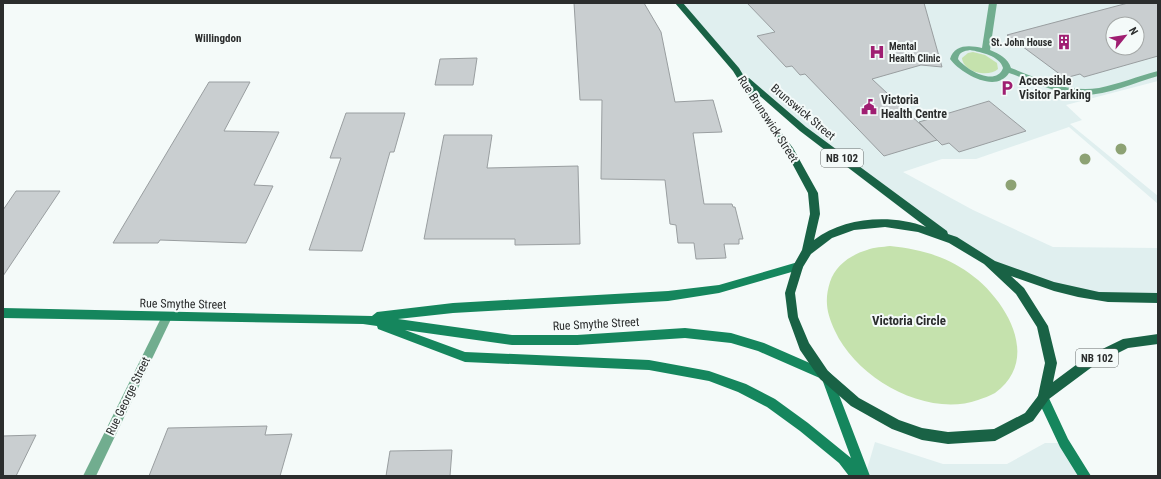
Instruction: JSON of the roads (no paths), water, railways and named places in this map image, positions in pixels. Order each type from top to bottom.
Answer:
[{"type":"main road","name":"Rue Brunswick Street","points":[[679,3],[736,70],[771,125],[790,150],[813,193],[815,214],[807,251]]},
{"type":"main road","name":"Brunswick Street","points":[[736,70],[803,129],[953,240]]},
{"type":"main road","points":[[864,476],[825,376],[804,346],[793,317],[790,293],[798,266],[807,251],[828,235],[854,226],[885,224],[919,228],[953,240],[988,262],[1034,281],[1064,290],[1092,295],[1158,298]]},
{"type":"main road","points":[[825,376],[855,402],[896,425],[922,434],[948,438],[995,435],[1029,417],[1044,396],[1051,363],[1042,326],[1020,291],[988,262]]},
{"type":"main road","name":"Rue Smythe Street","points":[[363,319],[453,308],[668,296],[719,289],[798,266]]},
{"type":"main road","name":"Rue Smythe Street","points":[[3,313],[168,317],[363,319],[512,340],[578,340],[685,333],[731,338],[760,347],[825,376]]},
{"type":"main road","points":[[363,319],[465,357],[649,365],[709,376],[742,388],[771,403],[804,427],[843,459],[858,476]]},
{"type":"main road","name":"NB 102","points":[[1044,396],[1092,360],[1127,343],[1158,340]]},
{"type":"main road","points":[[1044,396],[1064,443],[1084,476]]},
{"type":"street","points":[[986,50],[993,3]]},
{"type":"street","points":[[970,48],[986,50],[1001,59],[1005,64],[1006,69],[1000,76],[985,77],[968,72],[957,64],[954,59],[955,55],[963,49],[970,48]]},
{"type":"street","points":[[1006,69],[1048,84],[1079,92],[1098,91],[1158,73]]},
{"type":"street","name":"Rue George Street","points":[[89,476],[168,317]]},
{"type":"place","name":"St. John House","points":[[1064,42]]},
{"type":"place","name":"Mental Health Clinic","points":[[877,52]]},
{"type":"place","name":"Accessible Visitor Parking","points":[[1007,88]]},
{"type":"place","name":"Victoria Health Centre","points":[[869,107]]},
{"type":"district","name":"Willingdon","points":[[218,38]]},
{"type":"district","name":"Victoria Circle","points":[[909,320]]}]
